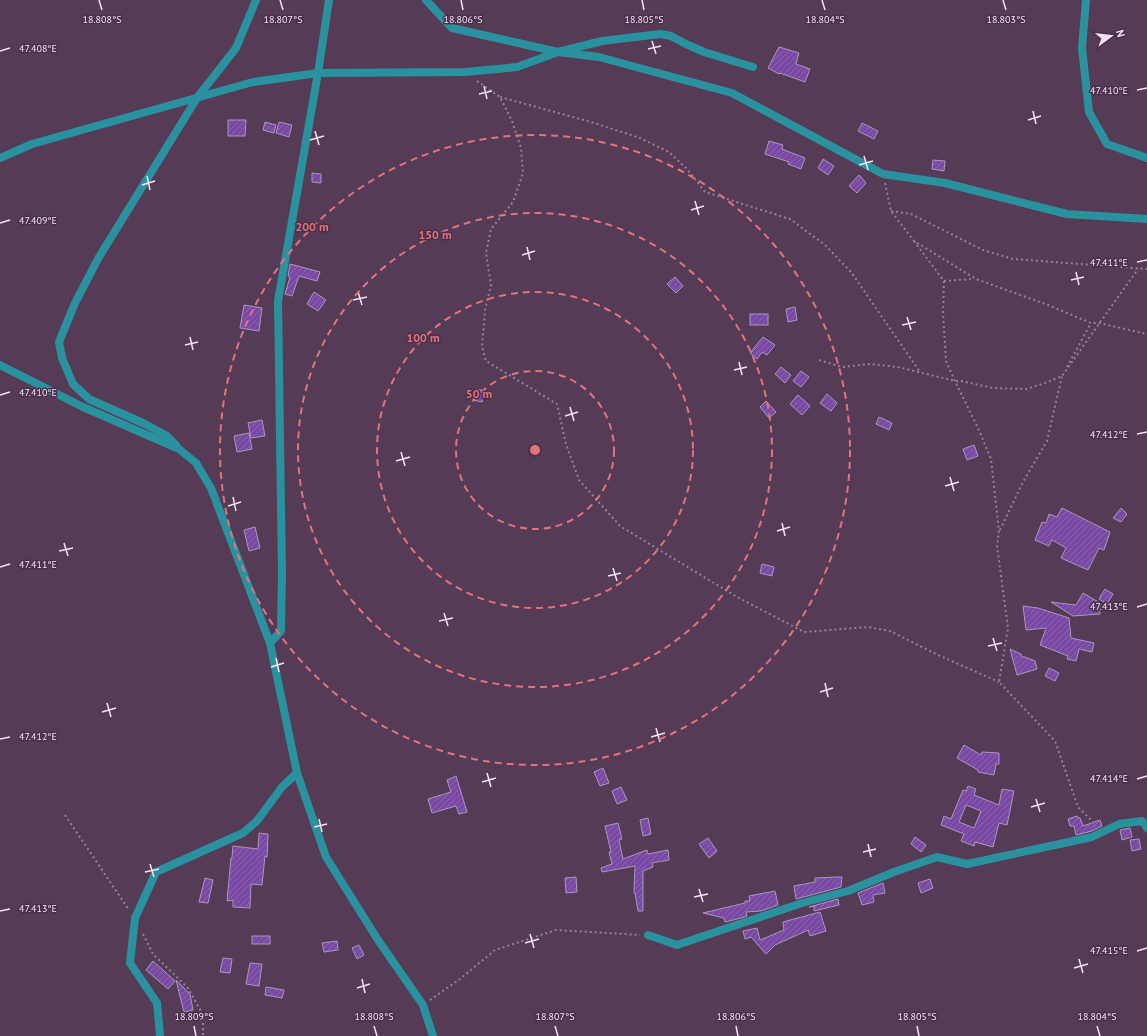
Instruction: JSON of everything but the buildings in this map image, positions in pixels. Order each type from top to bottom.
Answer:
[{"type":"street","points":[[256,0],[236,48],[197,98],[99,257],[75,303],[59,342],[62,358],[73,384],[89,399],[145,424],[167,436],[196,463],[211,488],[270,643],[297,773],[326,857],[378,940],[423,1005],[433,1036]]},
{"type":"street","points":[[270,643],[281,631],[282,573],[278,301],[318,73],[329,0]]},
{"type":"street","points":[[426,0],[452,28],[558,52],[599,57],[732,93],[883,174],[945,183],[1067,214],[1147,219]]},
{"type":"street","points":[[1086,0],[1082,48],[1089,112],[1107,144],[1147,158]]},
{"type":"street","points":[[0,158],[32,144],[253,82],[318,73],[464,72],[517,67],[558,52],[602,41],[660,34],[671,36],[704,52],[753,67]]},
{"type":"street","points":[[0,364],[83,407],[180,449]]},
{"type":"street","points":[[160,1036],[158,1003],[130,963],[135,918],[156,872],[244,833],[258,822],[282,787],[297,773]]},
{"type":"street","points":[[648,935],[677,944],[802,903],[848,891],[894,872],[937,857],[967,864],[1092,837],[1119,824],[1142,821],[1147,828]]},
{"type":"path","points":[[464,72],[500,97],[591,122],[640,138],[669,152],[687,169],[705,192],[790,219],[825,244],[851,272],[920,372]]},
{"type":"path","points":[[500,97],[512,121],[521,148],[523,173],[513,202],[491,229],[486,253],[491,285],[485,310],[482,347],[486,361],[557,404],[566,444],[579,480],[620,526],[736,597],[804,632],[868,627],[890,631],[938,655],[999,682],[1055,742],[1078,807],[1094,824],[1092,837]]},
{"type":"path","points":[[883,174],[891,211],[944,281],[943,313],[946,361],[991,459],[999,531],[997,546],[1008,628],[999,682]]},
{"type":"path","points":[[891,211],[911,214],[983,250],[1013,259],[1147,270]]},
{"type":"path","points":[[914,241],[976,279],[1048,304],[1092,323],[1099,323],[1147,334]]},
{"type":"path","points":[[819,360],[842,367],[870,364],[898,367],[955,381],[993,388],[1026,389],[1045,384],[1062,376],[1138,269]]},
{"type":"path","points":[[944,281],[976,279]]},
{"type":"path","points":[[999,531],[1023,482],[1047,441],[1062,376],[1092,323]]},
{"type":"path","points":[[66,815],[135,918],[153,954],[188,988],[203,1015],[203,1036]]},
{"type":"path","points":[[423,1005],[460,979],[495,950],[556,930],[648,935]]}]
